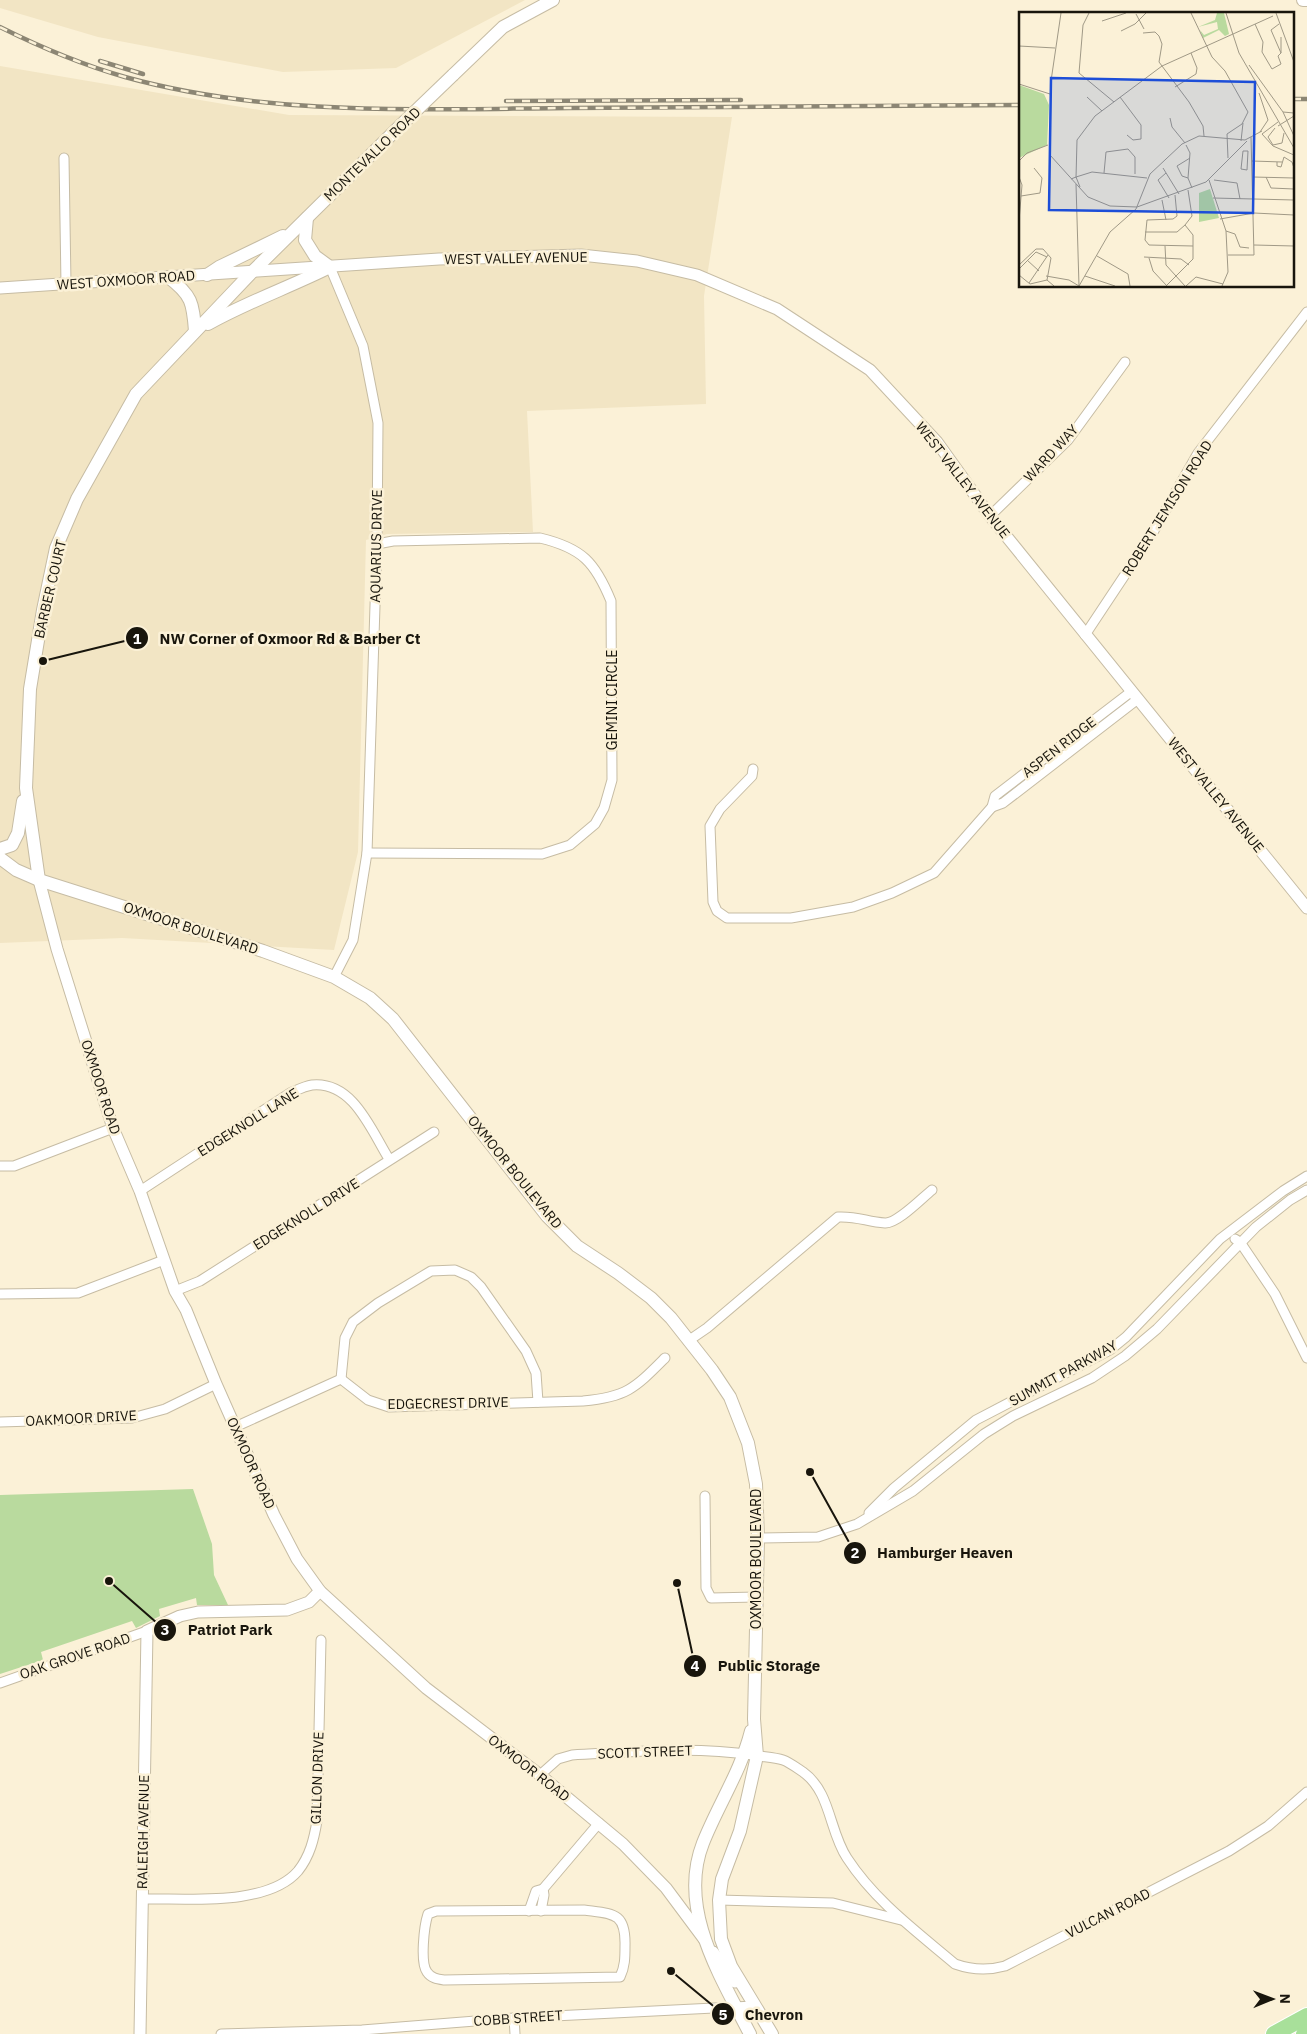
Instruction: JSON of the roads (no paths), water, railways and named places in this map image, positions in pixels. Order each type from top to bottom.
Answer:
[{"type":"highway","points":[[1274,2034],[1307,2016]]},
{"type":"main road","name":"MONTEVALLO ROAD","points":[[252,272],[401,125],[503,28],[553,0]]},
{"type":"main road","points":[[307,218],[305,240],[309,249],[321,261],[330,266]]},
{"type":"main road","points":[[207,275],[219,267],[294,231]]},
{"type":"main road","points":[[168,277],[190,297],[194,308],[196,331],[225,315],[330,266]]},
{"type":"main road","name":"BARBER COURT","points":[[39,880],[26,788],[30,689],[43,610],[56,548],[77,499],[136,394],[252,272]]},
{"type":"main road","points":[[0,849],[12,845],[18,834],[26,788]]},
{"type":"main road","points":[[0,858],[16,870],[39,880]]},
{"type":"main road","name":"OXMOOR BOULEVARD","points":[[39,880],[263,951],[334,977],[370,998],[393,1019],[548,1216],[577,1246],[652,1298],[671,1318],[712,1370],[730,1397],[748,1443],[756,1484],[758,1538],[757,1596],[754,1719],[751,1755],[740,1831],[722,1880],[719,1900],[721,1939],[731,1966],[754,2006]]},
{"type":"main road","name":"OXMOOR BOULEVARD","points":[[704,1939],[696,1903],[697,1866],[702,1845],[751,1755]]},
{"type":"main road","name":"OXMOOR ROAD","points":[[704,1939],[750,2034]]},
{"type":"main road","name":"OXMOOR ROAD","points":[[754,2006],[772,2034]]},
{"type":"street","points":[[64,158],[66,284]]},
{"type":"street","name":"WEST VALLEY AVENUE","points":[[252,272],[439,259],[582,255],[637,261],[697,275],[777,309],[870,370],[937,442],[990,516],[1307,908]]},
{"type":"street","name":"AQUARIUS DRIVE","points":[[330,266],[363,346],[378,423],[367,853],[353,940],[334,977]]},
{"type":"street","name":"WEST OXMOOR ROAD","points":[[0,288],[252,272]]},
{"type":"street","name":"ROBERT JEMISON ROAD","points":[[1085,635],[1152,534],[1198,453],[1307,312]]},
{"type":"street","name":"WARD WAY","points":[[990,516],[1068,440],[1125,362]]},
{"type":"street","name":"GEMINI CIRCLE","points":[[367,853],[542,854],[570,845],[595,824],[604,808],[612,780],[611,602],[600,575],[585,558],[560,543],[540,538],[393,540],[376,544]]},
{"type":"street","name":"ASPEN RIDGE","points":[[753,769],[752,776],[720,809],[710,826],[713,902],[717,911],[727,918],[791,918],[853,907],[892,893],[934,873],[992,807],[995,796],[1054,751],[1135,695]]},
{"type":"street","name":"ASPEN RIDGE","points":[[992,807],[1003,803],[1060,759],[1135,695]]},
{"type":"street","points":[[1054,751],[1060,759]]},
{"type":"street","points":[[1013,782],[1019,791]]},
{"type":"street","name":"OXMOOR ROAD","points":[[39,880],[57,949],[113,1128],[140,1191],[175,1291],[186,1310],[216,1384],[274,1514],[297,1559],[320,1591],[426,1688],[540,1775],[599,1823],[654,1874],[754,2006]]},
{"type":"street","name":"EDGEKNOLL LANE","points":[[140,1191],[290,1093],[311,1085],[327,1086],[343,1092],[355,1105],[389,1159]]},
{"type":"street","points":[[0,1166],[14,1166],[113,1128]]},
{"type":"street","name":"EDGEKNOLL DRIVE","points":[[175,1291],[200,1281],[434,1132]]},
{"type":"street","name":"SUMMIT PARKWAY","points":[[857,1524],[894,1488],[976,1420],[1110,1350],[1126,1337],[1220,1239],[1283,1191],[1307,1176]]},
{"type":"street","points":[[688,1341],[707,1328],[838,1217],[854,1216],[887,1224],[896,1220],[932,1190]]},
{"type":"street","name":"SUMMIT PARKWAY","points":[[758,1538],[818,1537],[857,1524],[913,1490],[984,1434],[1013,1416],[1092,1378],[1125,1356],[1156,1329],[1240,1242],[1290,1200],[1307,1190]]},
{"type":"street","points":[[1228,1234],[1240,1242],[1274,1294],[1307,1358]]},
{"type":"street","points":[[0,1294],[78,1293],[164,1260]]},
{"type":"street","points":[[235,1427],[341,1379],[345,1338],[353,1322],[378,1303],[431,1271],[455,1270],[470,1277],[480,1287],[526,1350],[536,1373],[538,1402]]},
{"type":"street","name":"EDGECREST DRIVE","points":[[341,1379],[368,1400],[389,1407],[583,1401],[614,1397],[629,1391],[665,1358]]},
{"type":"street","name":"OAKMOOR DRIVE","points":[[0,1422],[132,1418],[165,1410],[216,1384]]},
{"type":"street","points":[[705,1496],[706,1588],[711,1598],[757,1596]]},
{"type":"street","name":"OAK GROVE ROAD","points":[[0,1682],[146,1631],[180,1616],[198,1612],[287,1610],[309,1602],[320,1591]]},
{"type":"street","name":"RALEIGH AVENUE","points":[[140,2034],[146,1631]]},
{"type":"street","name":"GILLON DRIVE","points":[[142,1899],[245,1897],[276,1887],[297,1871],[312,1846],[317,1821],[321,1640]]},
{"type":"street","name":"SCOTT STREET","points":[[540,1775],[558,1759],[572,1755],[708,1750],[751,1755]]},
{"type":"street","name":"VULCAN ROAD","points":[[751,1755],[783,1760],[804,1772],[822,1794],[837,1841],[860,1878],[903,1920],[955,1964],[968,1968],[991,1970],[1005,1966],[1229,1851],[1268,1826],[1307,1792]]},
{"type":"street","points":[[529,1911],[536,1891],[543,1890],[599,1823]]},
{"type":"street","points":[[541,1911],[543,1890]]},
{"type":"street","name":"VULCAN ROAD","points":[[719,1900],[833,1903],[903,1920]]},
{"type":"street","points":[[584,1910],[610,1913],[621,1920],[626,1930],[624,1970],[620,1977],[444,1980],[433,1978],[425,1971],[423,1963],[425,1923],[428,1914],[436,1911],[541,1911],[584,1910]]},
{"type":"street","name":"COBB STREET","points":[[222,2034],[362,2032],[514,2018],[754,2006]]},
{"type":"street","points":[[514,2018],[515,2034]]},
{"type":"railway","points":[[0,27],[62,55],[125,77],[179,90],[234,99],[290,105],[402,109],[1019,105]]},
{"type":"railway","points":[[100,61],[143,74]]},
{"type":"railway","points":[[1294,99],[1307,99]]},
{"type":"railway","points":[[506,101],[741,100]]},
{"type":"place","name":"NW Corner of Oxmoor Rd & Barber Ct","points":[[43,661]]},
{"type":"place","name":"Hamburger Heaven","points":[[810,1472]]},
{"type":"place","name":"Patriot Park","points":[[109,1581]]},
{"type":"place","name":"Public Storage","points":[[677,1583]]},
{"type":"place","name":"Chevron","points":[[671,1971]]}]
